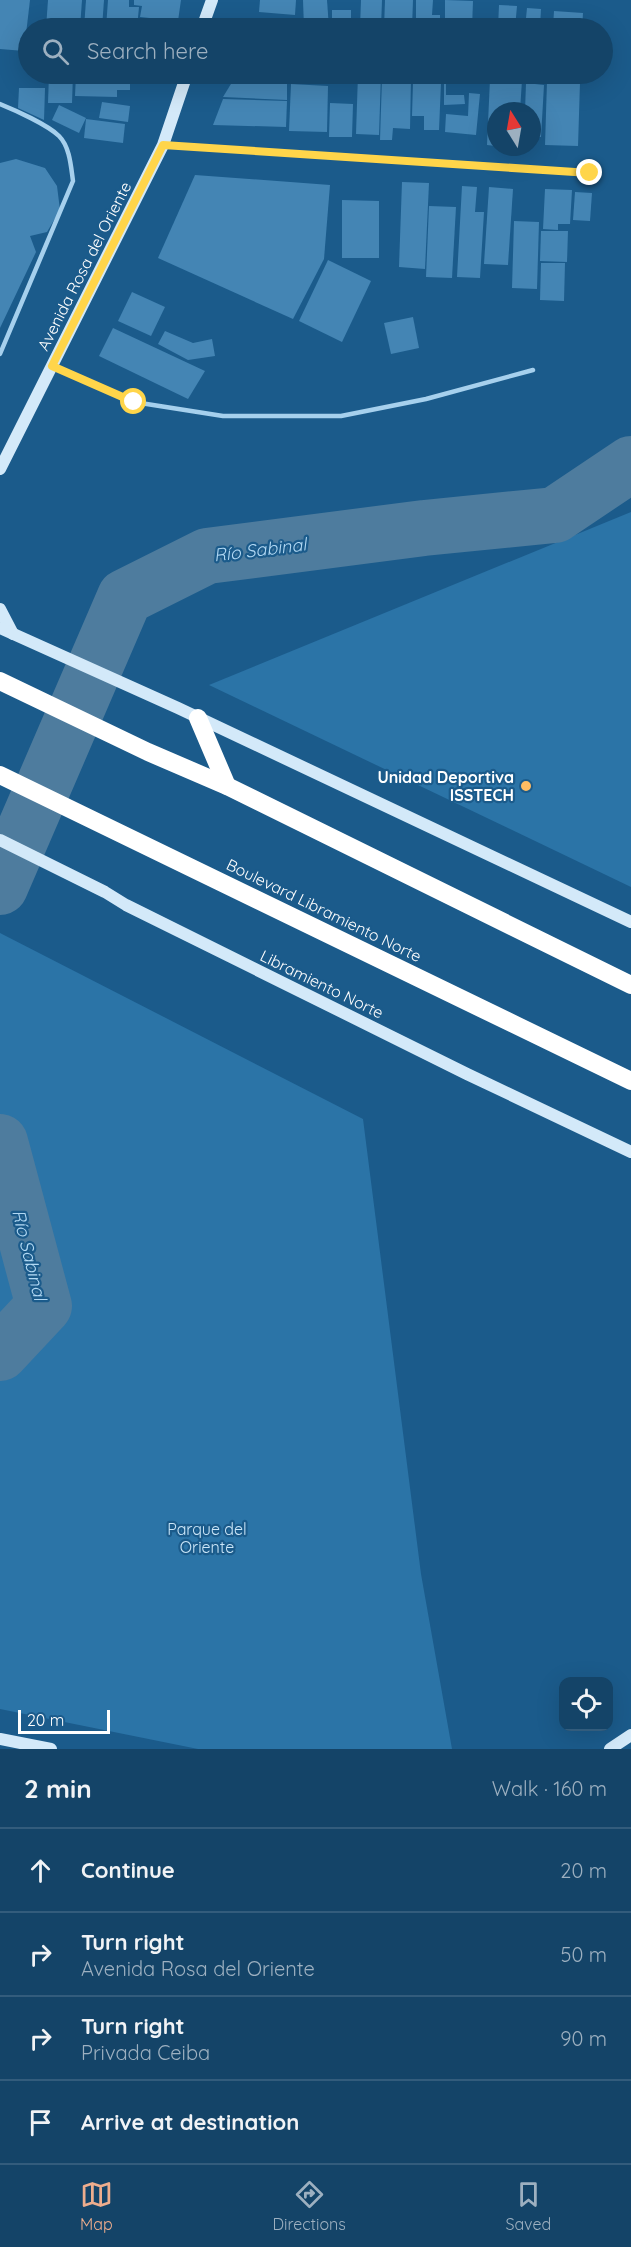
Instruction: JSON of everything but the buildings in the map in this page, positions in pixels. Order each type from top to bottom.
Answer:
[{"type":"highway","points":[[4,683],[148,752],[227,786],[631,985]]},
{"type":"highway","points":[[198,718],[227,786]]},
{"type":"highway","name":"Boulevard Libramiento Norte","points":[[0,775],[631,1081]]},
{"type":"street","points":[[206,18],[212,0]]},
{"type":"street","name":"Avenida Rosa del Oriente","points":[[0,469],[163,145],[184,84]]},
{"type":"street","points":[[163,145],[590,173]]},
{"type":"street","points":[[0,609],[13,634]]},
{"type":"street","points":[[0,628],[177,708],[631,922]]},
{"type":"street","name":"Libramiento Norte","points":[[0,840],[467,1074],[631,1152]]},
{"type":"street","points":[[610,1749],[631,1735]]},
{"type":"street","points":[[0,1740],[51,1749]]},
{"type":"lane","points":[[0,104],[24,114],[60,136],[71,160],[73,182],[0,354]]},
{"type":"lane","points":[[52,366],[134,402],[223,416],[341,416],[426,399],[533,370]]},
{"type":"green space","name":"Unidad Deportiva ISSTECH","points":[[631,512],[631,887],[209,685]]},
{"type":"green space","name":"Parque del Oriente","points":[[0,933],[363,1119],[421,1574],[452,1749],[198,1749],[0,1709]]},
{"type":"waterway","name":"Río Sabinal","points":[[0,887],[125,597],[207,556],[424,528],[555,515],[631,464]]},
{"type":"waterway","name":"Río Sabinal","points":[[0,1142],[44,1306],[0,1353]]},
{"type":"place","name":"Unidad Deportiva ISSTECH","points":[[526,786]]},
{"type":"route","points":[[134,402],[52,366],[163,145],[590,173]]}]
